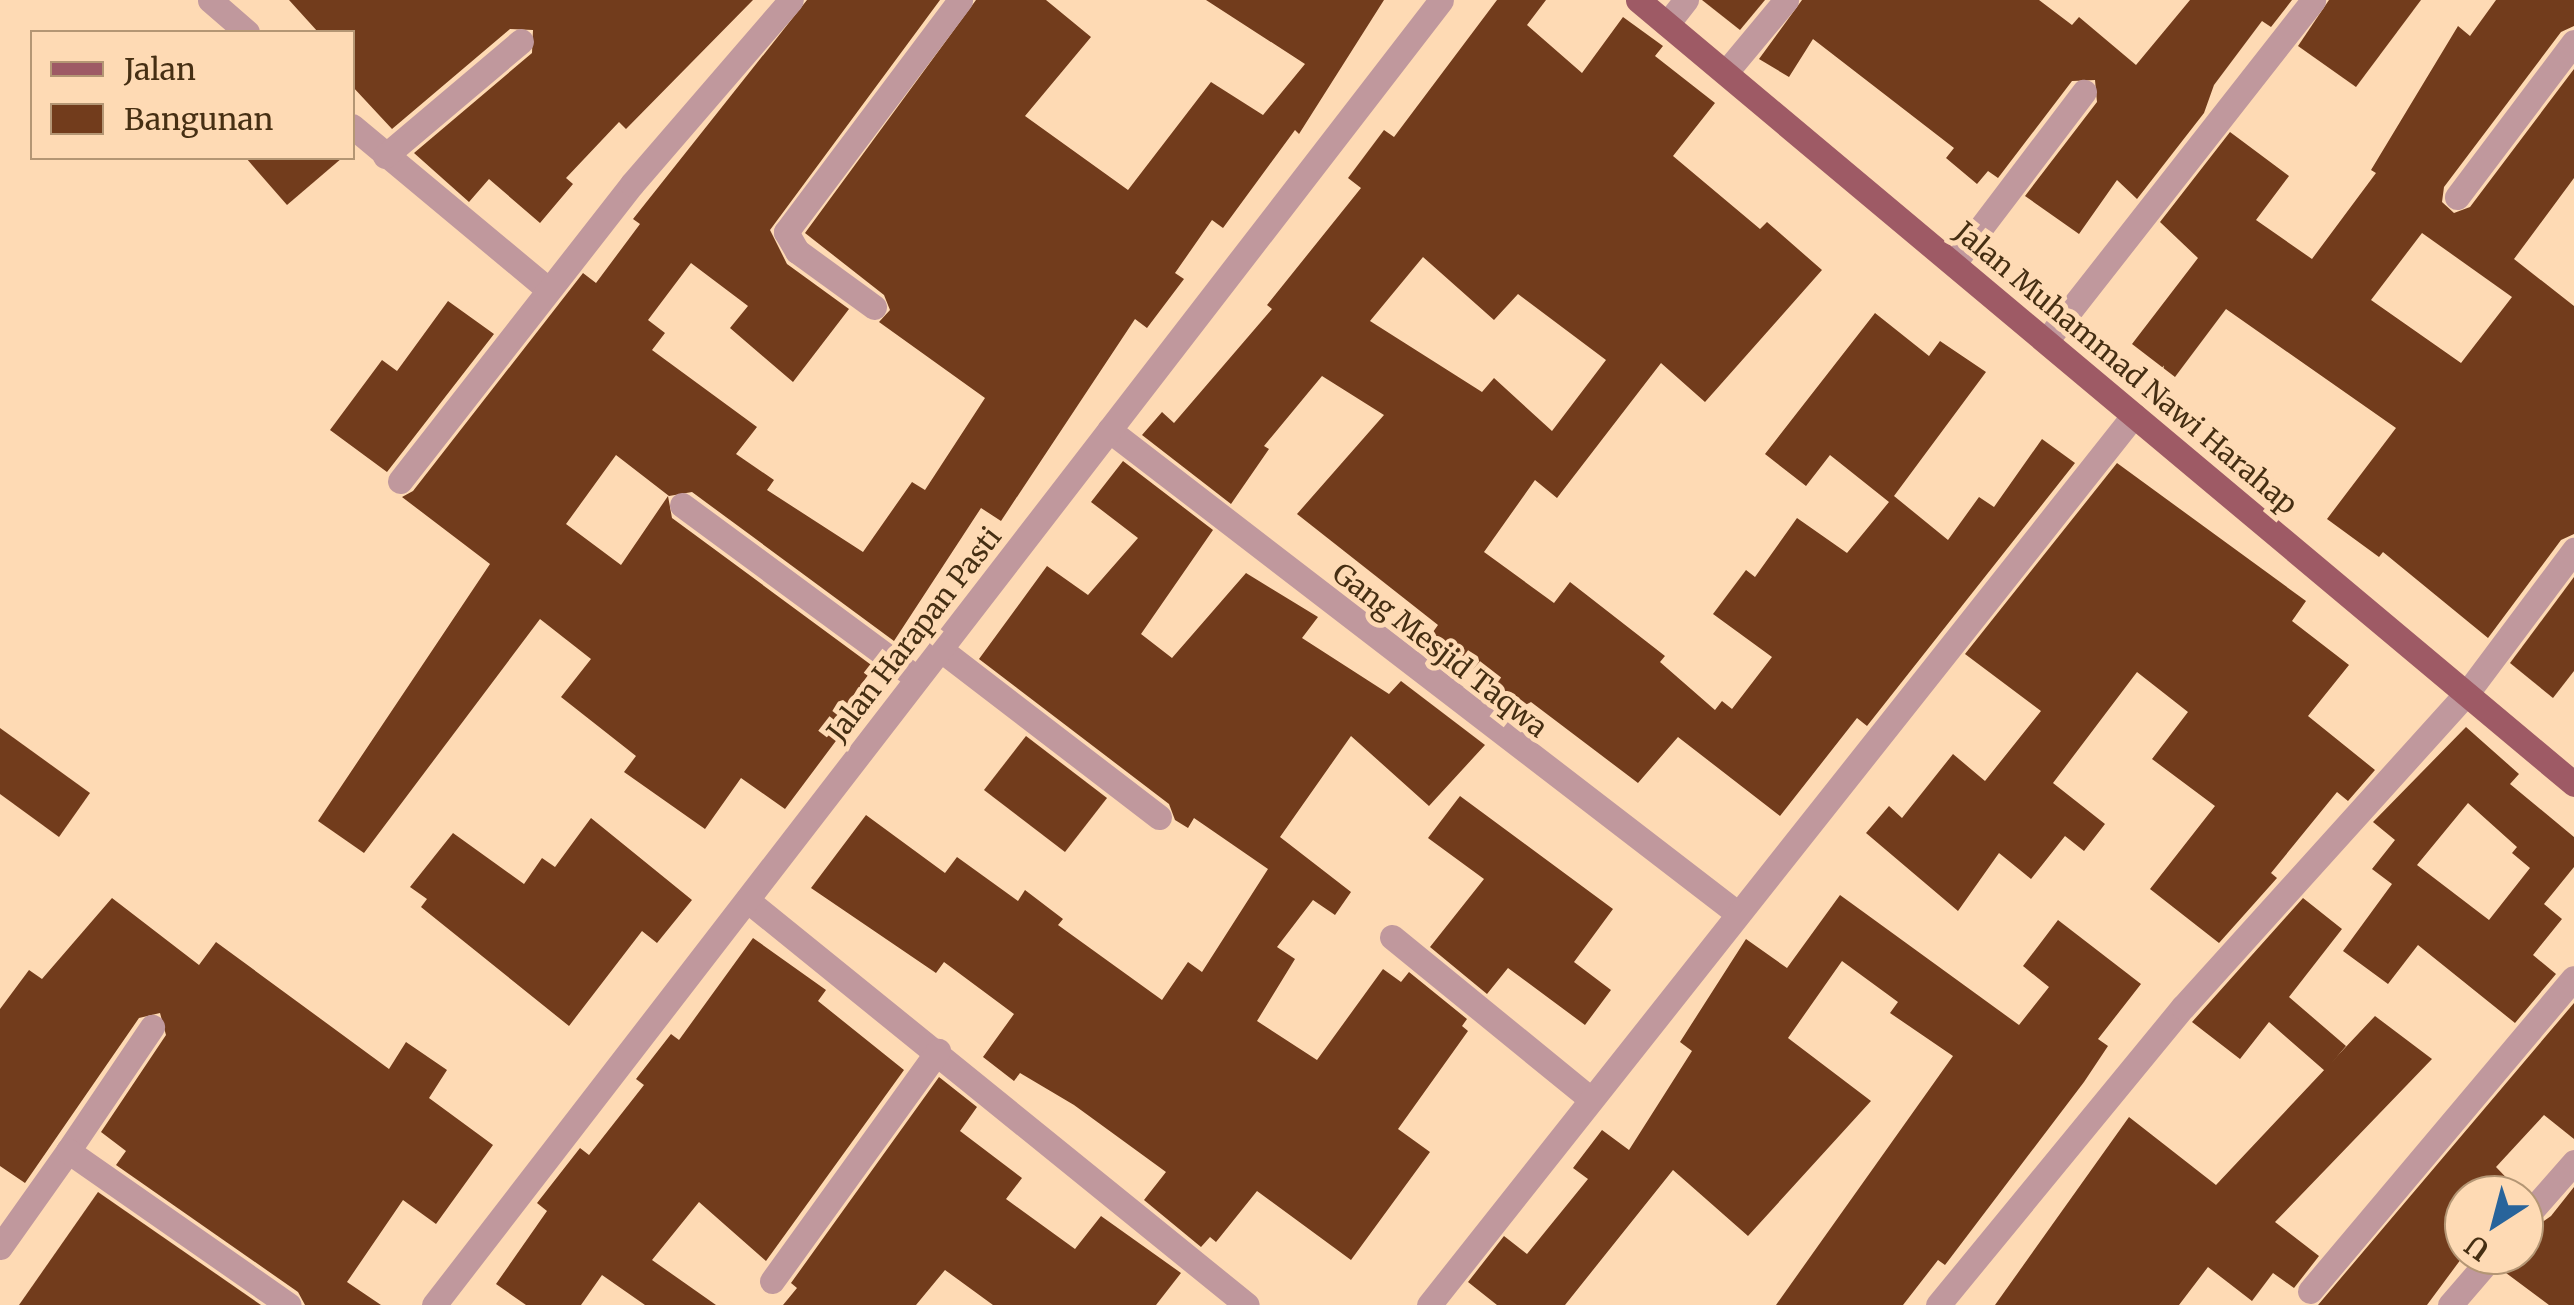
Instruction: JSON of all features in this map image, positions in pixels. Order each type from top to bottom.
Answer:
[{"type":"main road","name":"Jalan Muhammad Nawi Harahap","points":[[1638,0],[2574,784]]},
{"type":"street","points":[[210,0],[246,30]]},
{"type":"street","points":[[400,482],[549,290],[791,0]]},
{"type":"street","points":[[874,307],[797,252],[786,232],[960,0]]},
{"type":"street","name":"Jalan Harapan Pasti","points":[[434,1305],[1441,0]]},
{"type":"street","points":[[1667,24],[1686,0]]},
{"type":"street","points":[[1726,72],[1786,0]]},
{"type":"street","points":[[2046,341],[2313,0]]},
{"type":"street","points":[[385,156],[521,41]]},
{"type":"street","points":[[2457,197],[2574,42]]},
{"type":"street","points":[[1954,264],[2084,92]]},
{"type":"street","points":[[355,129],[549,290]]},
{"type":"street","points":[[1429,1305],[1588,1096],[2134,415]]},
{"type":"street","name":"Gang Mesjid Taqwa","points":[[1109,430],[1737,913]]},
{"type":"street","points":[[682,505],[917,678]]},
{"type":"street","points":[[1938,1305],[2158,1036],[2468,694],[2574,550]]},
{"type":"street","points":[[940,650],[1159,817]]},
{"type":"street","points":[[747,900],[1247,1305]]},
{"type":"street","points":[[1392,937],[1588,1096]]},
{"type":"street","points":[[2310,1292],[2574,978]]},
{"type":"street","points":[[0,1247],[152,1027]]},
{"type":"street","points":[[772,1280],[938,1052]]},
{"type":"street","points":[[68,1151],[289,1305]]},
{"type":"street","points":[[2544,1196],[2574,1162]]},
{"type":"street","points":[[2450,1305],[2476,1275]]},
{"type":"building","points":[[289,0],[753,0],[626,129],[619,122],[566,178],[573,184],[540,223],[489,179],[469,202],[414,153],[532,53],[533,30],[510,29],[392,129],[355,89],[355,30],[316,30]]},
{"type":"building","points":[[807,0],[940,0],[770,230],[787,264],[849,309],[793,382],[730,328],[748,306],[691,263],[648,320],[665,333],[652,350],[757,427],[736,454],[774,480],[767,490],[863,552],[912,482],[925,490],[985,398],[879,322],[890,310],[884,295],[805,233],[976,0],[1046,0],[1091,37],[1025,116],[1128,190],[1211,82],[1263,115],[1305,64],[1206,0],[1384,0],[1299,134],[1295,130],[1223,228],[1212,220],[1175,273],[1184,279],[1147,328],[1135,319],[1001,521],[981,508],[894,641],[692,492],[669,496],[616,455],[566,524],[621,565],[668,496],[672,518],[874,667],[860,686],[871,694],[785,809],[741,778],[705,829],[624,772],[636,756],[561,697],[591,659],[540,619],[364,853],[318,821],[490,564],[402,497],[413,491],[583,273],[596,283],[640,224],[633,219]]},
{"type":"building","points":[[1497,0],[1546,0],[1527,25],[1582,73],[1623,17],[1663,46],[1655,56],[1715,103],[1673,156],[1760,229],[1767,222],[1822,270],[1705,402],[1661,363],[1557,498],[1535,480],[1484,552],[1554,603],[1570,582],[1665,656],[1660,662],[1715,710],[1722,701],[1732,709],[1772,657],[1713,614],[1746,570],[1755,577],[1797,518],[1847,553],[1889,502],[1830,455],[1806,486],[1765,454],[1875,313],[1929,356],[1940,341],[1986,372],[1894,496],[1948,540],[1979,497],[1994,507],[2042,439],[2075,463],[1867,726],[1857,718],[1780,816],[1678,737],[1638,783],[1531,702],[1518,709],[1439,639],[1433,632],[1438,625],[1297,514],[1384,415],[1322,376],[1264,446],[1269,449],[1231,504],[1142,435],[1162,412],[1174,423],[1272,309],[1267,305],[1361,188],[1348,178],[1384,130],[1394,137]],"holes":[[[1423,257],[1494,320],[1518,294],[1606,360],[1552,431],[1494,378],[1482,392],[1370,321]]]},
{"type":"building","points":[[1702,0],[1765,0],[1740,30]]},
{"type":"building","points":[[1802,0],[2039,0],[2072,25],[2079,17],[2136,65],[2190,0],[2292,0],[2271,27],[2262,21],[2214,85],[2204,113],[2137,199],[2117,180],[2079,234],[2025,196],[2097,102],[2095,80],[2072,81],[1998,178],[1988,171],[1977,184],[1946,158],[1954,148],[1813,39],[1789,77],[1759,59]]},
{"type":"building","points":[[2329,0],[2421,0],[2356,87],[2298,46]]},
{"type":"building","points":[[2496,0],[2574,0],[2574,26],[2561,32],[2444,187],[2442,202],[2454,213],[2470,207],[2574,69],[2574,178],[2514,259],[2574,306],[2574,534],[2561,540],[2488,638],[2383,552],[2379,557],[2327,519],[2396,428],[2226,309],[2175,377],[2132,344],[2198,258],[2160,222],[2230,132],[2289,176],[2256,220],[2312,259],[2376,173],[2371,170],[2458,26],[2470,36]],"holes":[[[2422,233],[2512,297],[2461,363],[2371,300]]]},
{"type":"building","points":[[248,160],[340,160],[287,205]]},
{"type":"building","points":[[448,301],[494,334],[387,472],[330,430],[382,360],[397,371]]},
{"type":"building","points":[[1123,461],[1213,530],[1141,634],[1172,658],[1246,573],[1318,617],[1302,638],[1389,694],[1401,681],[1485,745],[1429,806],[1351,736],[1280,837],[1351,892],[1335,915],[1313,900],[1277,947],[1295,959],[1257,1021],[1317,1060],[1383,969],[1401,982],[1409,972],[1467,1019],[1462,1026],[1468,1031],[1398,1129],[1430,1152],[1351,1260],[1257,1191],[1216,1242],[1210,1237],[1201,1247],[1144,1200],[1166,1172],[1074,1105],[1020,1073],[1014,1081],[983,1057],[1014,1014],[944,962],[936,973],[811,888],[866,815],[945,873],[957,857],[1018,901],[1025,890],[1063,919],[1058,925],[1162,1000],[1188,962],[1202,972],[1268,869],[1194,818],[1188,828],[1175,820],[1169,804],[979,659],[1047,566],[1088,595],[1138,538],[1091,502]]},
{"type":"building","points":[[2117,463],[2306,601],[2292,621],[2349,665],[2308,716],[2375,770],[2348,801],[2337,792],[2271,873],[2277,878],[2219,943],[2150,889],[2215,806],[2152,759],[2188,712],[2137,672],[2053,783],[2105,824],[2084,851],[2065,836],[2031,879],[1999,853],[1958,911],[1866,833],[1889,806],[1902,818],[1953,754],[1985,781],[2041,711],[1965,654]]},
{"type":"building","points":[[2574,577],[2574,671],[2553,698],[2510,663]]},
{"type":"building","points":[[2466,727],[2519,774],[2510,784],[2574,837],[2574,867],[2544,904],[2562,919],[2533,955],[2556,974],[2515,1023],[2418,945],[2388,984],[2343,951],[2392,884],[2372,869],[2395,840],[2373,822]],"holes":[[[2468,803],[2517,847],[2512,853],[2530,868],[2489,920],[2417,865]]]},
{"type":"building","points":[[0,728],[90,793],[59,837],[0,794]]},
{"type":"building","points":[[1026,736],[1107,798],[1065,852],[984,790]]},
{"type":"building","points":[[1460,796],[1613,909],[1574,962],[1611,990],[1585,1025],[1508,968],[1487,994],[1430,947],[1484,879],[1428,838]]},
{"type":"building","points":[[591,818],[692,900],[657,943],[642,931],[569,1026],[421,907],[427,899],[410,887],[453,833],[524,884],[542,858],[555,867]]},
{"type":"building","points":[[1840,895],[2019,1025],[2049,987],[2023,966],[2058,920],[2141,984],[2098,1039],[2108,1046],[2084,1082],[1945,1265],[1938,1260],[1903,1305],[1776,1305],[1953,1056],[1890,1013],[1898,1002],[1842,961],[1788,1038],[1871,1101],[1748,1236],[1673,1170],[1565,1305],[1497,1305],[1468,1282],[1504,1236],[1527,1254],[1588,1179],[1573,1168],[1602,1130],[1629,1150],[1692,1051],[1680,1042],[1746,939],[1787,968]]},
{"type":"building","points":[[112,898],[199,965],[216,942],[389,1069],[406,1042],[447,1070],[429,1098],[493,1145],[436,1224],[403,1200],[347,1282],[381,1305],[305,1305],[298,1292],[116,1165],[126,1151],[101,1132],[166,1035],[160,1013],[139,1018],[25,1183],[0,1166],[0,1009],[29,970],[42,979]]},
{"type":"building","points":[[2303,898],[2342,929],[2289,997],[2346,1046],[2325,1071],[2269,1022],[2240,1059],[2192,1022]]},
{"type":"building","points":[[753,938],[826,990],[818,1001],[904,1070],[766,1261],[699,1202],[652,1260],[716,1305],[645,1305],[602,1275],[581,1305],[526,1305],[496,1284],[547,1211],[537,1203],[580,1148],[589,1155],[644,1085],[636,1079],[671,1034],[679,1040]]},
{"type":"building","points":[[2574,1003],[2574,1139],[2544,1115],[2496,1167],[2504,1175],[2444,1175],[2444,1275],[2449,1275],[2427,1305],[2318,1305]]},
{"type":"building","points":[[2375,1016],[2432,1059],[2275,1222],[2319,1256],[2294,1288],[2273,1273],[2252,1301],[2208,1267],[2179,1305],[1995,1305],[2129,1117],[2216,1185]]},
{"type":"building","points":[[939,1077],[977,1107],[960,1131],[1022,1178],[1006,1199],[1075,1249],[1101,1216],[1181,1273],[1156,1305],[993,1305],[945,1270],[916,1305],[783,1305],[797,1288],[791,1283]]},
{"type":"building","points":[[2574,1187],[2574,1305],[2549,1305],[2509,1275],[2544,1275],[2544,1221]]},
{"type":"building","points":[[98,1192],[261,1305],[19,1305]]}]
